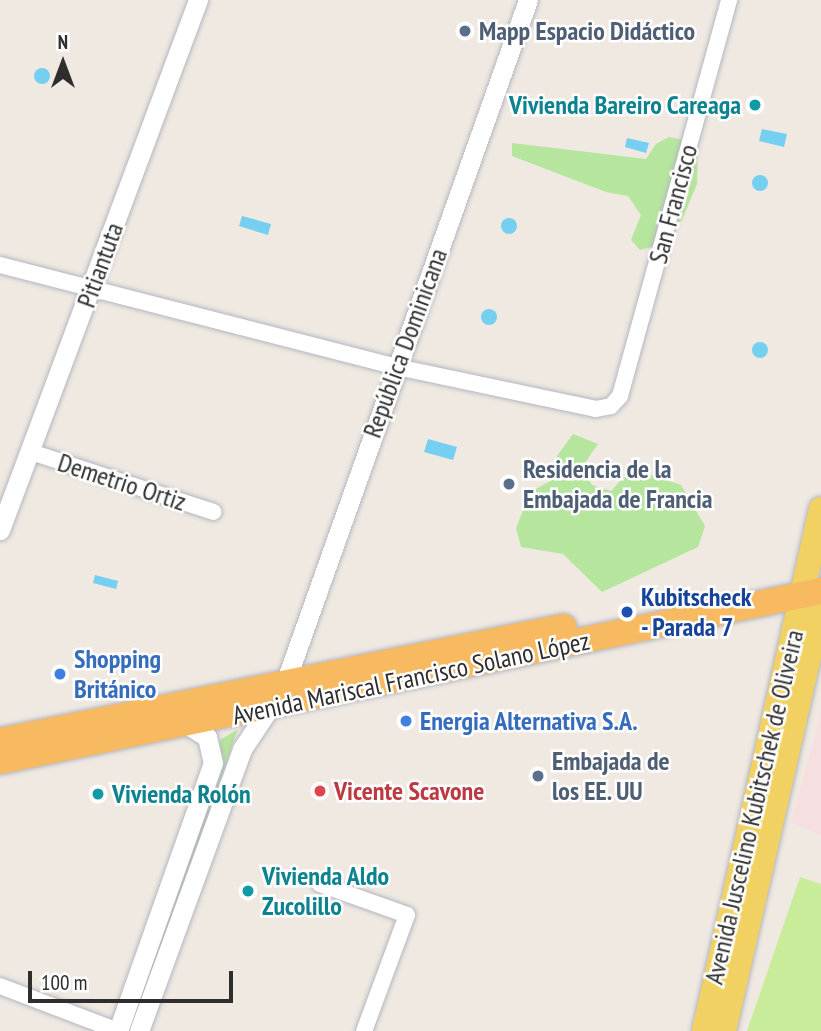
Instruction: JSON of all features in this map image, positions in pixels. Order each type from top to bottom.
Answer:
[{"type":"highway","name":"Avenida Mariscal Francisco Solano López","points":[[0,741],[813,587]]},
{"type":"highway","name":"Avenida Mariscal Francisco Solano López","points":[[0,761],[264,709],[813,587]]},
{"type":"main road","name":"Avenida Juscelino Kubitschek de Oliveira","points":[[724,1031],[759,830],[813,587],[821,509]]},
{"type":"main road","name":"Avenida Juscelino Kubitschek de Oliveira","points":[[704,1031],[759,830]]},
{"type":"street","name":"Pitiantuta","points":[[0,530],[198,0]]},
{"type":"street","name":"República Dominicana","points":[[284,686],[528,0]]},
{"type":"street","name":"San Francisco","points":[[397,367],[596,409],[611,405],[620,396],[729,0]]},
{"type":"street","points":[[0,265],[397,367]]},
{"type":"street","name":"Demetrio Ortiz","points":[[31,452],[213,512]]},
{"type":"street","points":[[139,1031],[242,749],[264,709],[284,686]]},
{"type":"street","points":[[0,986],[118,1031],[213,763],[207,737],[186,724]]},
{"type":"street","points":[[173,877],[193,883]]},
{"type":"street","points":[[320,884],[407,915],[364,1031]]},
{"type":"shaded area","points":[[821,712],[821,835],[791,823]]},
{"type":"green space","points":[[669,137],[698,143],[697,184],[682,220],[651,247],[640,250],[631,240],[641,215],[628,196],[606,192],[512,156],[512,143],[646,159],[656,144]]},
{"type":"green space","points":[[573,434],[598,444],[582,467],[592,485],[611,491],[623,478],[641,472],[681,485],[705,526],[698,547],[602,592],[563,554],[521,547],[516,528],[524,508],[534,490],[554,479],[557,456]]},
{"type":"green space","points":[[238,729],[132,1031],[127,1031],[221,766],[220,740]]},
{"type":"green space","points":[[800,877],[821,884],[821,1031],[747,1031]]},
{"type":"water","points":[[39,68],[45,68],[50,76],[48,82],[39,84],[34,79],[34,73]]},
{"type":"water","points":[[762,129],[787,134],[784,147],[759,141]]},
{"type":"water","points":[[627,138],[649,143],[646,153],[625,147]]},
{"type":"water","points":[[760,175],[766,177],[766,189],[760,191],[754,189],[752,183],[754,177]]},
{"type":"water","points":[[242,216],[271,224],[268,235],[239,226]]},
{"type":"water","points":[[509,218],[515,220],[515,232],[509,234],[503,232],[501,226],[503,220]]},
{"type":"water","points":[[489,309],[495,311],[495,323],[489,325],[483,323],[481,317],[483,311]]},
{"type":"water","points":[[757,342],[763,342],[768,350],[766,356],[757,358],[752,353],[752,347]]},
{"type":"water","points":[[428,439],[457,447],[453,460],[424,452]]},
{"type":"water","points":[[95,575],[118,581],[116,589],[93,583]]},
{"type":"place","name":"Mapp Espacio Didáctico","points":[[465,31]]},
{"type":"place","name":"Vivienda Bareiro Careaga","points":[[755,105]]},
{"type":"place","name":"Residencia de la Embajada de Francia","points":[[509,484]]},
{"type":"place","name":"Kubitscheck - Parada 7","points":[[627,612]]},
{"type":"place","name":"Shopping Británico","points":[[60,674]]},
{"type":"place","name":"Energia Alternativa S.A.","points":[[406,721]]},
{"type":"place","name":"Embajada de los EE. UU","points":[[538,776]]},
{"type":"place","name":"Vicente Scavone","points":[[320,791]]},
{"type":"place","name":"Vivienda Rolón","points":[[98,794]]},
{"type":"place","name":"Vivienda Aldo Zucolillo","points":[[248,891]]}]
